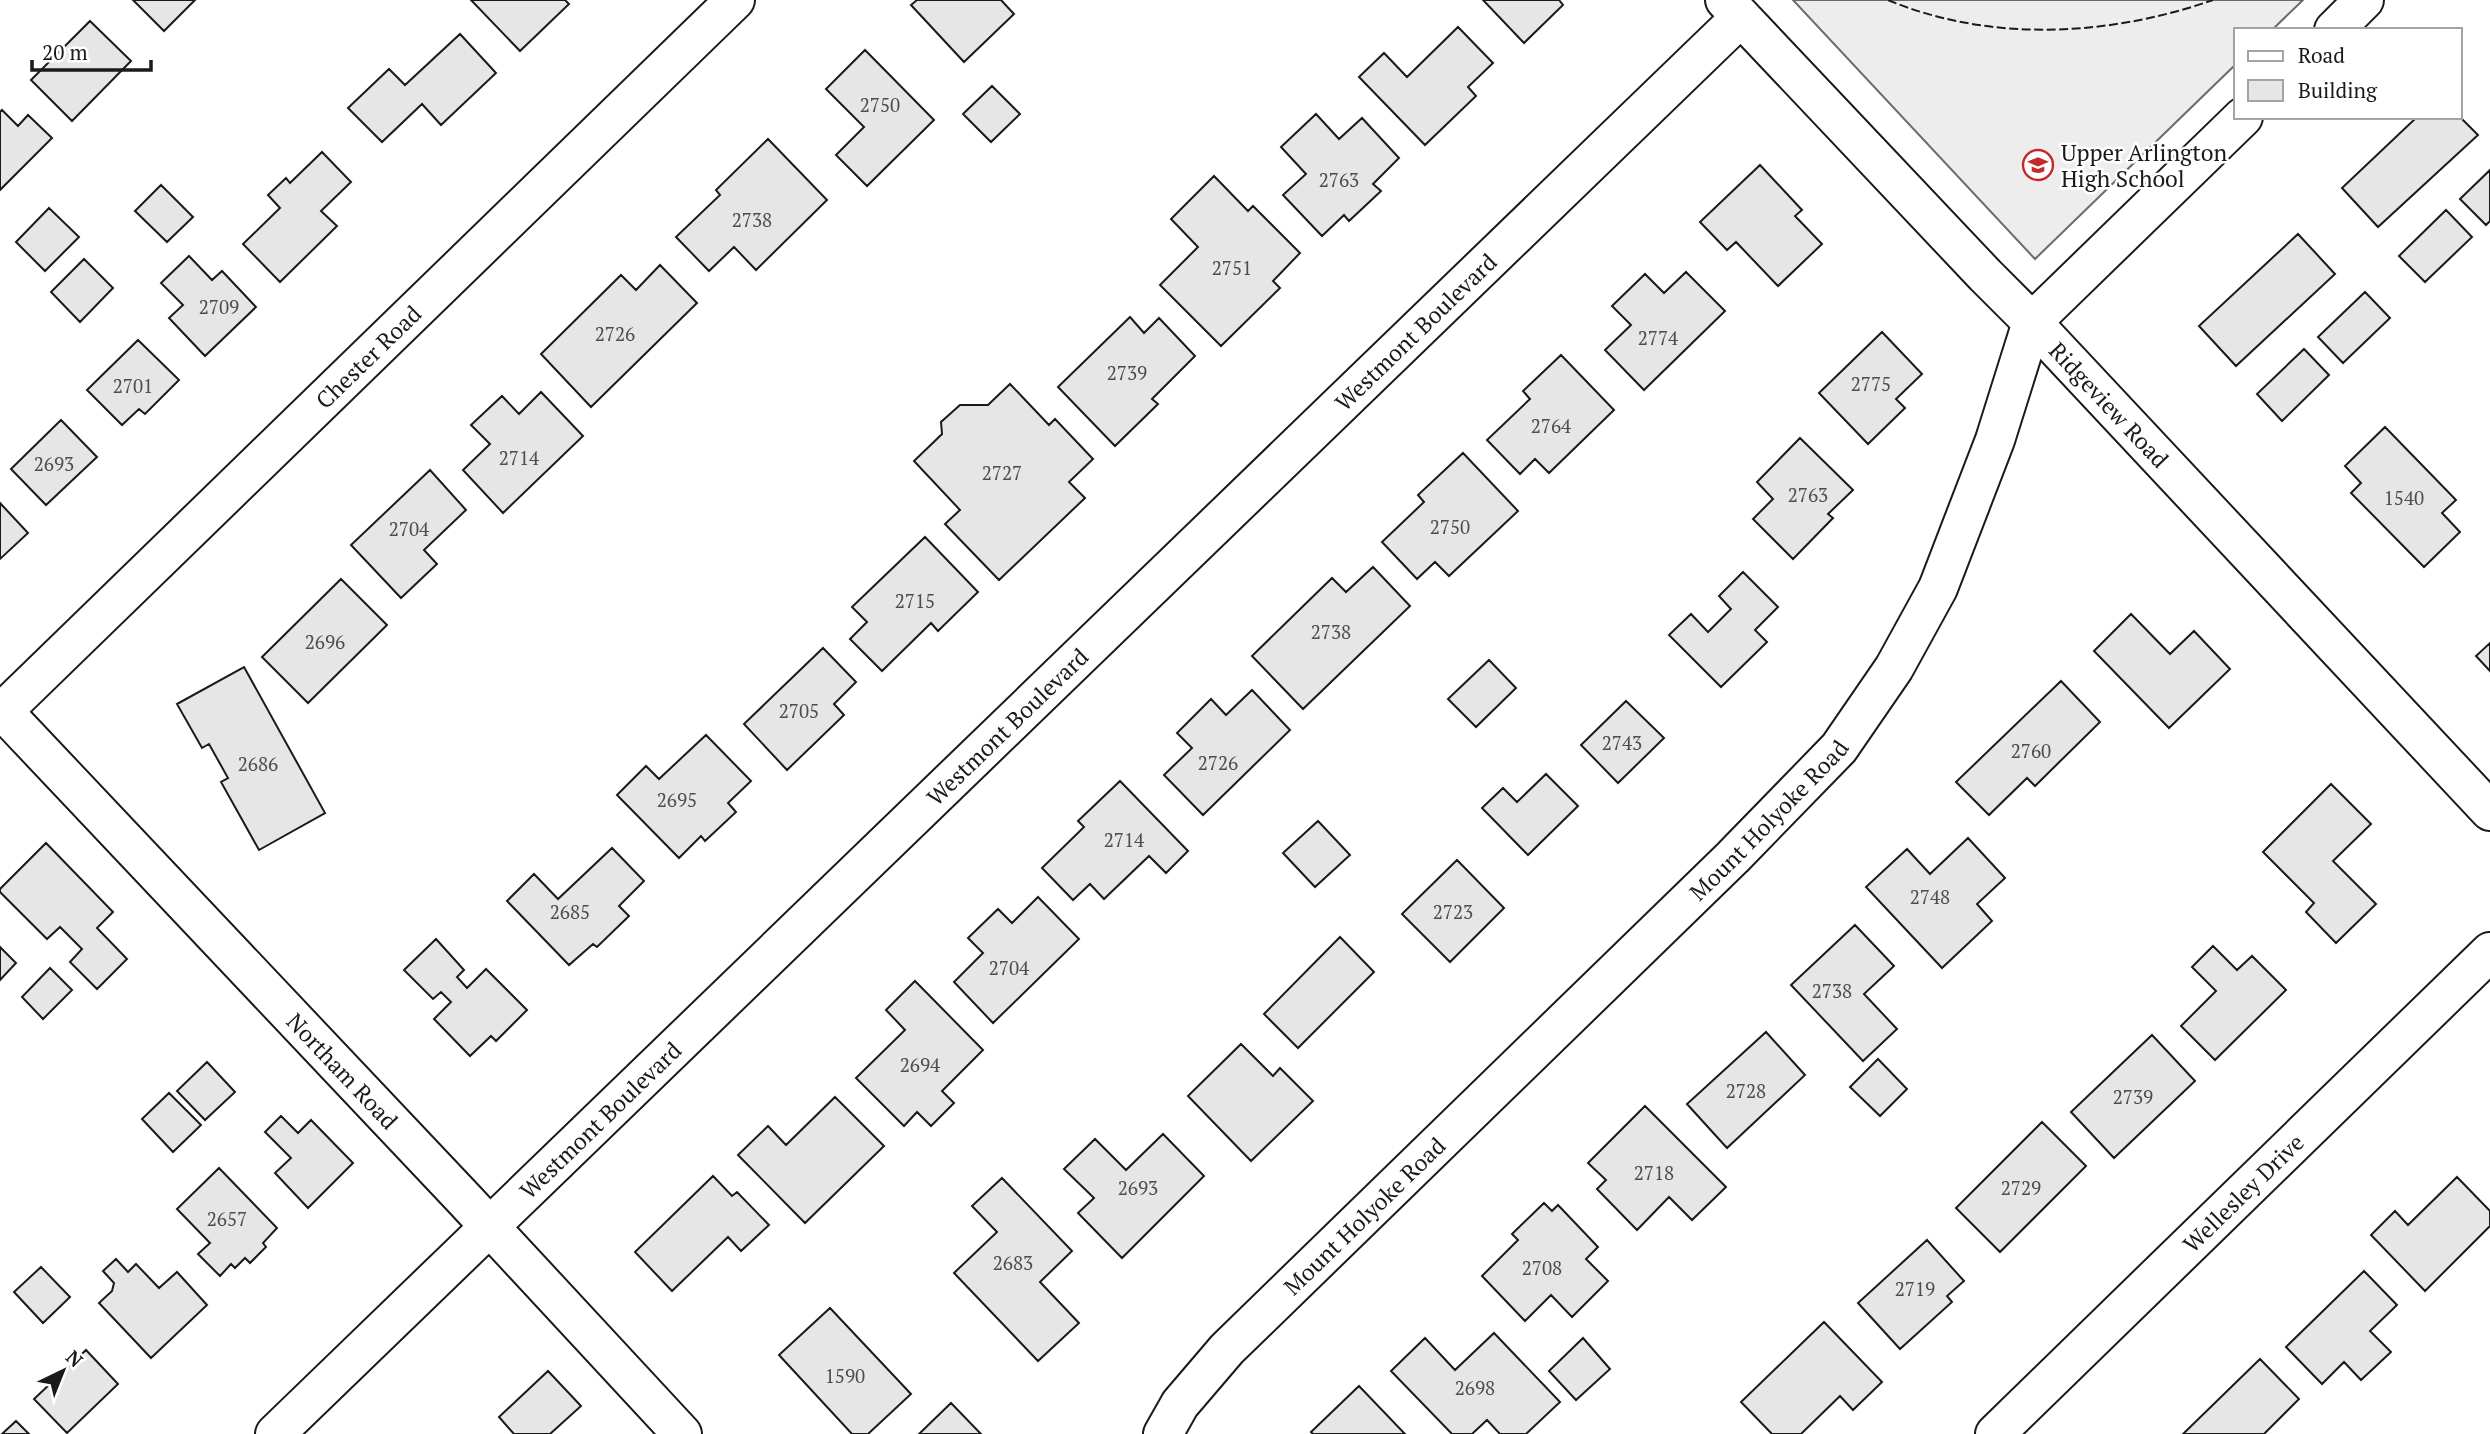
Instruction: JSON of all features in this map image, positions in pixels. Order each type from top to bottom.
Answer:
[{"type":"street","name":"Chester Road","points":[[1,711],[735,0]]},
{"type":"street","points":[[2336,28],[2364,0]]},
{"type":"street","name":"Ridgeview Road","points":[[1733,8],[2032,322],[2490,811]]},
{"type":"street","name":"Westmont Boulevard","points":[[275,1434],[1733,8]]},
{"type":"street","name":"Mount Holyoke Road","points":[[1163,1434],[1180,1404],[1227,1349],[1723,867],[1839,748],[1894,668],[1938,588],[1995,440],[2032,322],[2241,119]]},
{"type":"street","name":"Northam Road","points":[[1,711],[489,1226],[682,1434]]},
{"type":"street","name":"Wellesley Drive","points":[[1995,1434],[2490,952]]},
{"type":"shaded area","name":"Upper Arlington High School","points":[[1793,0],[2303,0],[2274,28],[2234,28],[2234,66],[2035,259]]},
{"type":"building","points":[[133,0],[195,0],[164,31]]},
{"type":"building","points":[[471,0],[565,0],[569,4],[520,51]]},
{"type":"building","points":[[917,0],[1001,0],[1014,14],[964,62],[911,5]]},
{"type":"building","points":[[1483,0],[1559,0],[1563,5],[1524,43]]},
{"type":"building","points":[[90,21],[131,61],[72,121],[31,80]]},
{"type":"building","points":[[1458,27],[1493,63],[1468,87],[1476,96],[1425,145],[1359,77],[1384,53],[1407,77]]},
{"type":"building","points":[[460,34],[496,73],[441,125],[422,104],[382,142],[348,108],[389,69],[405,85]]},
{"type":"building","points":[[865,50],[934,120],[867,186],[836,155],[864,127],[826,89]]},
{"type":"building","points":[[992,86],[1020,114],[991,142],[963,114]]},
{"type":"building","points":[[2,110],[18,126],[28,115],[52,138],[0,190],[0,112]]},
{"type":"building","points":[[1316,114],[1339,139],[1362,118],[1399,158],[1373,184],[1381,191],[1349,221],[1344,215],[1322,236],[1283,195],[1306,174],[1281,147]]},
{"type":"building","points":[[2415,119],[2462,119],[2478,135],[2378,227],[2342,188]]},
{"type":"building","points":[[768,139],[827,200],[756,270],[734,247],[709,271],[676,237],[720,195],[716,190]]},
{"type":"building","points":[[322,152],[351,182],[321,211],[337,226],[280,282],[243,244],[280,208],[268,195],[286,178],[290,183]]},
{"type":"building","points":[[1760,165],[1802,210],[1795,216],[1822,244],[1778,286],[1736,242],[1727,250],[1700,222]]},
{"type":"building","points":[[2490,170],[2490,221],[2486,225],[2460,199]]},
{"type":"building","points":[[1214,176],[1248,211],[1253,206],[1300,253],[1273,281],[1280,288],[1221,346],[1160,285],[1198,247],[1171,219]]},
{"type":"building","points":[[161,185],[193,217],[167,242],[135,211]]},
{"type":"building","points":[[49,208],[79,237],[45,271],[16,242]]},
{"type":"building","points":[[2446,210],[2472,237],[2425,282],[2399,256]]},
{"type":"building","points":[[2298,234],[2335,274],[2236,366],[2199,326]]},
{"type":"building","points":[[189,256],[212,280],[222,271],[256,307],[205,356],[169,318],[183,305],[161,283]]},
{"type":"building","points":[[84,259],[113,288],[80,322],[51,292]]},
{"type":"building","points":[[660,265],[697,303],[591,407],[541,354],[621,275],[636,290]]},
{"type":"building","points":[[1686,272],[1725,311],[1644,390],[1605,350],[1631,325],[1612,306],[1645,274],[1664,293]]},
{"type":"building","points":[[2365,292],[2390,318],[2343,363],[2318,337]]},
{"type":"building","points":[[1130,317],[1144,333],[1159,318],[1195,356],[1152,399],[1158,404],[1115,446],[1058,387]]},
{"type":"building","points":[[1882,332],[1922,374],[1896,399],[1905,408],[1868,444],[1819,393]]},
{"type":"building","points":[[138,340],[179,380],[145,414],[139,409],[122,425],[87,390]]},
{"type":"building","points":[[2304,349],[2329,375],[2282,421],[2257,394]]},
{"type":"building","points":[[1561,355],[1614,410],[1549,473],[1535,459],[1520,474],[1487,440],[1530,399],[1523,391]]},
{"type":"building","points":[[1010,384],[1049,425],[1055,419],[1093,459],[1069,482],[1085,498],[999,580],[945,524],[960,510],[914,461],[942,434],[941,422],[960,405],[988,405]]},
{"type":"building","points":[[541,392],[583,436],[503,513],[463,470],[490,444],[471,425],[502,396],[519,414]]},
{"type":"building","points":[[61,420],[97,457],[46,505],[11,469]]},
{"type":"building","points":[[2385,427],[2456,500],[2442,513],[2460,532],[2424,567],[2351,493],[2361,483],[2345,466]]},
{"type":"building","points":[[1800,438],[1853,490],[1828,514],[1833,518],[1793,559],[1753,519],[1773,499],[1757,482]]},
{"type":"building","points":[[1463,453],[1518,511],[1449,576],[1435,562],[1417,579],[1382,542],[1424,502],[1418,495]]},
{"type":"building","points":[[430,470],[466,510],[424,550],[437,564],[401,598],[351,545]]},
{"type":"building","points":[[0,503],[28,533],[0,559]]},
{"type":"building","points":[[925,537],[978,592],[938,631],[931,623],[882,671],[850,639],[867,622],[852,607]]},
{"type":"building","points":[[1373,567],[1410,606],[1303,709],[1252,656],[1332,578],[1346,592]]},
{"type":"building","points":[[1743,572],[1778,607],[1755,630],[1767,642],[1721,687],[1669,635],[1691,614],[1708,632],[1731,609],[1719,596]]},
{"type":"building","points":[[341,579],[387,625],[308,703],[262,657]]},
{"type":"building","points":[[2131,614],[2170,654],[2194,631],[2230,669],[2169,728],[2094,651]]},
{"type":"building","points":[[2490,643],[2490,671],[2476,656]]},
{"type":"building","points":[[823,648],[856,682],[834,704],[844,715],[787,770],[744,724]]},
{"type":"building","points":[[1489,660],[1516,688],[1476,727],[1448,699]]},
{"type":"building","points":[[244,667],[325,813],[259,850],[221,782],[228,778],[209,744],[202,748],[177,704]]},
{"type":"building","points":[[2061,681],[2100,722],[2035,786],[2027,778],[1989,815],[1956,782]]},
{"type":"building","points":[[1252,690],[1290,730],[1203,815],[1164,775],[1192,748],[1177,733],[1211,699],[1226,715]]},
{"type":"building","points":[[1626,701],[1664,738],[1618,783],[1581,745]]},
{"type":"building","points":[[706,735],[751,781],[728,803],[736,812],[705,841],[701,836],[679,858],[617,795],[646,766],[659,779]]},
{"type":"building","points":[[1546,774],[1578,806],[1528,855],[1482,808],[1503,788],[1517,802]]},
{"type":"building","points":[[1120,781],[1188,851],[1166,873],[1149,856],[1104,899],[1090,884],[1073,900],[1042,868],[1084,827],[1078,821]]},
{"type":"building","points":[[2331,784],[2371,824],[2333,861],[2376,904],[2336,943],[2306,912],[2314,903],[2263,852]]},
{"type":"building","points":[[1318,821],[1350,855],[1315,887],[1283,853]]},
{"type":"building","points":[[1968,838],[2005,878],[1977,904],[1992,921],[1942,968],[1866,887],[1907,849],[1930,874]]},
{"type":"building","points":[[46,843],[113,912],[97,928],[127,959],[97,989],[70,962],[82,949],[60,927],[47,939],[0,892]]},
{"type":"building","points":[[612,848],[644,881],[619,906],[629,916],[597,947],[593,944],[569,965],[507,901],[534,874],[558,899]]},
{"type":"building","points":[[1457,860],[1504,908],[1450,962],[1402,914]]},
{"type":"building","points":[[1038,897],[1079,939],[993,1023],[954,982],[983,953],[968,938],[998,909],[1012,923]]},
{"type":"building","points":[[1855,925],[1894,966],[1864,994],[1897,1029],[1863,1061],[1791,985]]},
{"type":"building","points":[[1340,937],[1374,972],[1298,1048],[1264,1014]]},
{"type":"building","points":[[436,939],[464,970],[457,977],[467,988],[486,969],[527,1010],[496,1041],[491,1036],[470,1056],[434,1019],[451,1002],[441,992],[433,999],[404,970]]},
{"type":"building","points":[[2213,946],[2237,970],[2252,956],[2286,990],[2215,1060],[2181,1026],[2216,991],[2192,967]]},
{"type":"building","points":[[0,947],[16,963],[0,980]]},
{"type":"building","points":[[50,968],[72,990],[43,1019],[22,997]]},
{"type":"building","points":[[915,981],[983,1050],[942,1091],[954,1103],[931,1126],[917,1112],[904,1126],[856,1078],[905,1030],[886,1010]]},
{"type":"building","points":[[1766,1032],[1805,1075],[1727,1148],[1687,1104]]},
{"type":"building","points":[[2152,1035],[2195,1081],[2114,1158],[2071,1112]]},
{"type":"building","points":[[1241,1044],[1273,1076],[1280,1068],[1313,1101],[1251,1161],[1188,1096]]},
{"type":"building","points":[[1878,1059],[1907,1089],[1880,1116],[1850,1087]]},
{"type":"building","points":[[207,1062],[235,1092],[205,1120],[177,1091]]},
{"type":"building","points":[[169,1093],[201,1125],[173,1152],[142,1119]]},
{"type":"building","points":[[835,1097],[884,1146],[805,1223],[738,1155],[768,1126],[786,1145]]},
{"type":"building","points":[[1645,1106],[1726,1187],[1692,1220],[1669,1197],[1637,1230],[1597,1189],[1606,1180],[1588,1163]]},
{"type":"building","points":[[281,1116],[298,1133],[311,1120],[353,1163],[308,1208],[275,1173],[291,1158],[265,1132]]},
{"type":"building","points":[[2042,1122],[2086,1166],[2000,1252],[1956,1208]]},
{"type":"building","points":[[1163,1134],[1204,1176],[1122,1258],[1078,1213],[1094,1198],[1064,1169],[1095,1139],[1126,1170]]},
{"type":"building","points":[[219,1168],[277,1228],[263,1243],[266,1247],[250,1263],[245,1258],[235,1268],[231,1264],[220,1276],[198,1254],[210,1243],[177,1209]]},
{"type":"building","points":[[713,1176],[732,1196],[737,1192],[769,1225],[741,1251],[728,1237],[672,1291],[635,1252]]},
{"type":"building","points":[[2457,1177],[2490,1211],[2490,1226],[2425,1291],[2371,1235],[2395,1211],[2408,1225]]},
{"type":"building","points":[[1002,1178],[1072,1251],[1040,1282],[1079,1323],[1038,1361],[954,1273],[997,1232],[972,1206]]},
{"type":"building","points":[[1544,1203],[1552,1211],[1558,1205],[1598,1247],[1586,1259],[1608,1281],[1572,1317],[1551,1295],[1525,1321],[1482,1276],[1518,1240],[1512,1234]]},
{"type":"building","points":[[1927,1240],[1964,1281],[1947,1296],[1952,1302],[1900,1349],[1858,1303]]},
{"type":"building","points":[[116,1259],[128,1272],[136,1264],[159,1288],[177,1272],[207,1305],[151,1358],[99,1303],[112,1291],[114,1283],[103,1271]]},
{"type":"building","points":[[41,1267],[70,1297],[43,1323],[14,1292]]},
{"type":"building","points":[[2364,1271],[2397,1305],[2370,1331],[2391,1352],[2361,1380],[2344,1362],[2322,1384],[2286,1347]]},
{"type":"building","points":[[830,1308],[911,1394],[868,1434],[852,1434],[779,1355]]},
{"type":"building","points":[[1824,1322],[1882,1382],[1853,1410],[1840,1396],[1801,1434],[1772,1434],[1741,1402]]},
{"type":"building","points":[[1494,1333],[1560,1402],[1526,1434],[1500,1434],[1487,1420],[1472,1434],[1452,1434],[1391,1371],[1425,1338],[1455,1370]]},
{"type":"building","points":[[1583,1338],[1610,1369],[1576,1400],[1549,1371]]},
{"type":"building","points":[[86,1350],[118,1384],[67,1433],[34,1399]]},
{"type":"building","points":[[2260,1359],[2299,1399],[2264,1434],[2183,1434]]},
{"type":"building","points":[[548,1371],[581,1406],[550,1434],[514,1434],[499,1417]]},
{"type":"building","points":[[1359,1386],[1405,1434],[1311,1432]]},
{"type":"building","points":[[951,1403],[981,1434],[919,1434]]},
{"type":"building","points":[[16,1421],[29,1434],[2,1434]]},
{"type":"fence","points":[[1888,0],[1927,14],[1968,23],[2050,30],[2133,21],[2213,0]]},
{"type":"place","name":"Upper Arlington High School","points":[[2038,165]]}]
